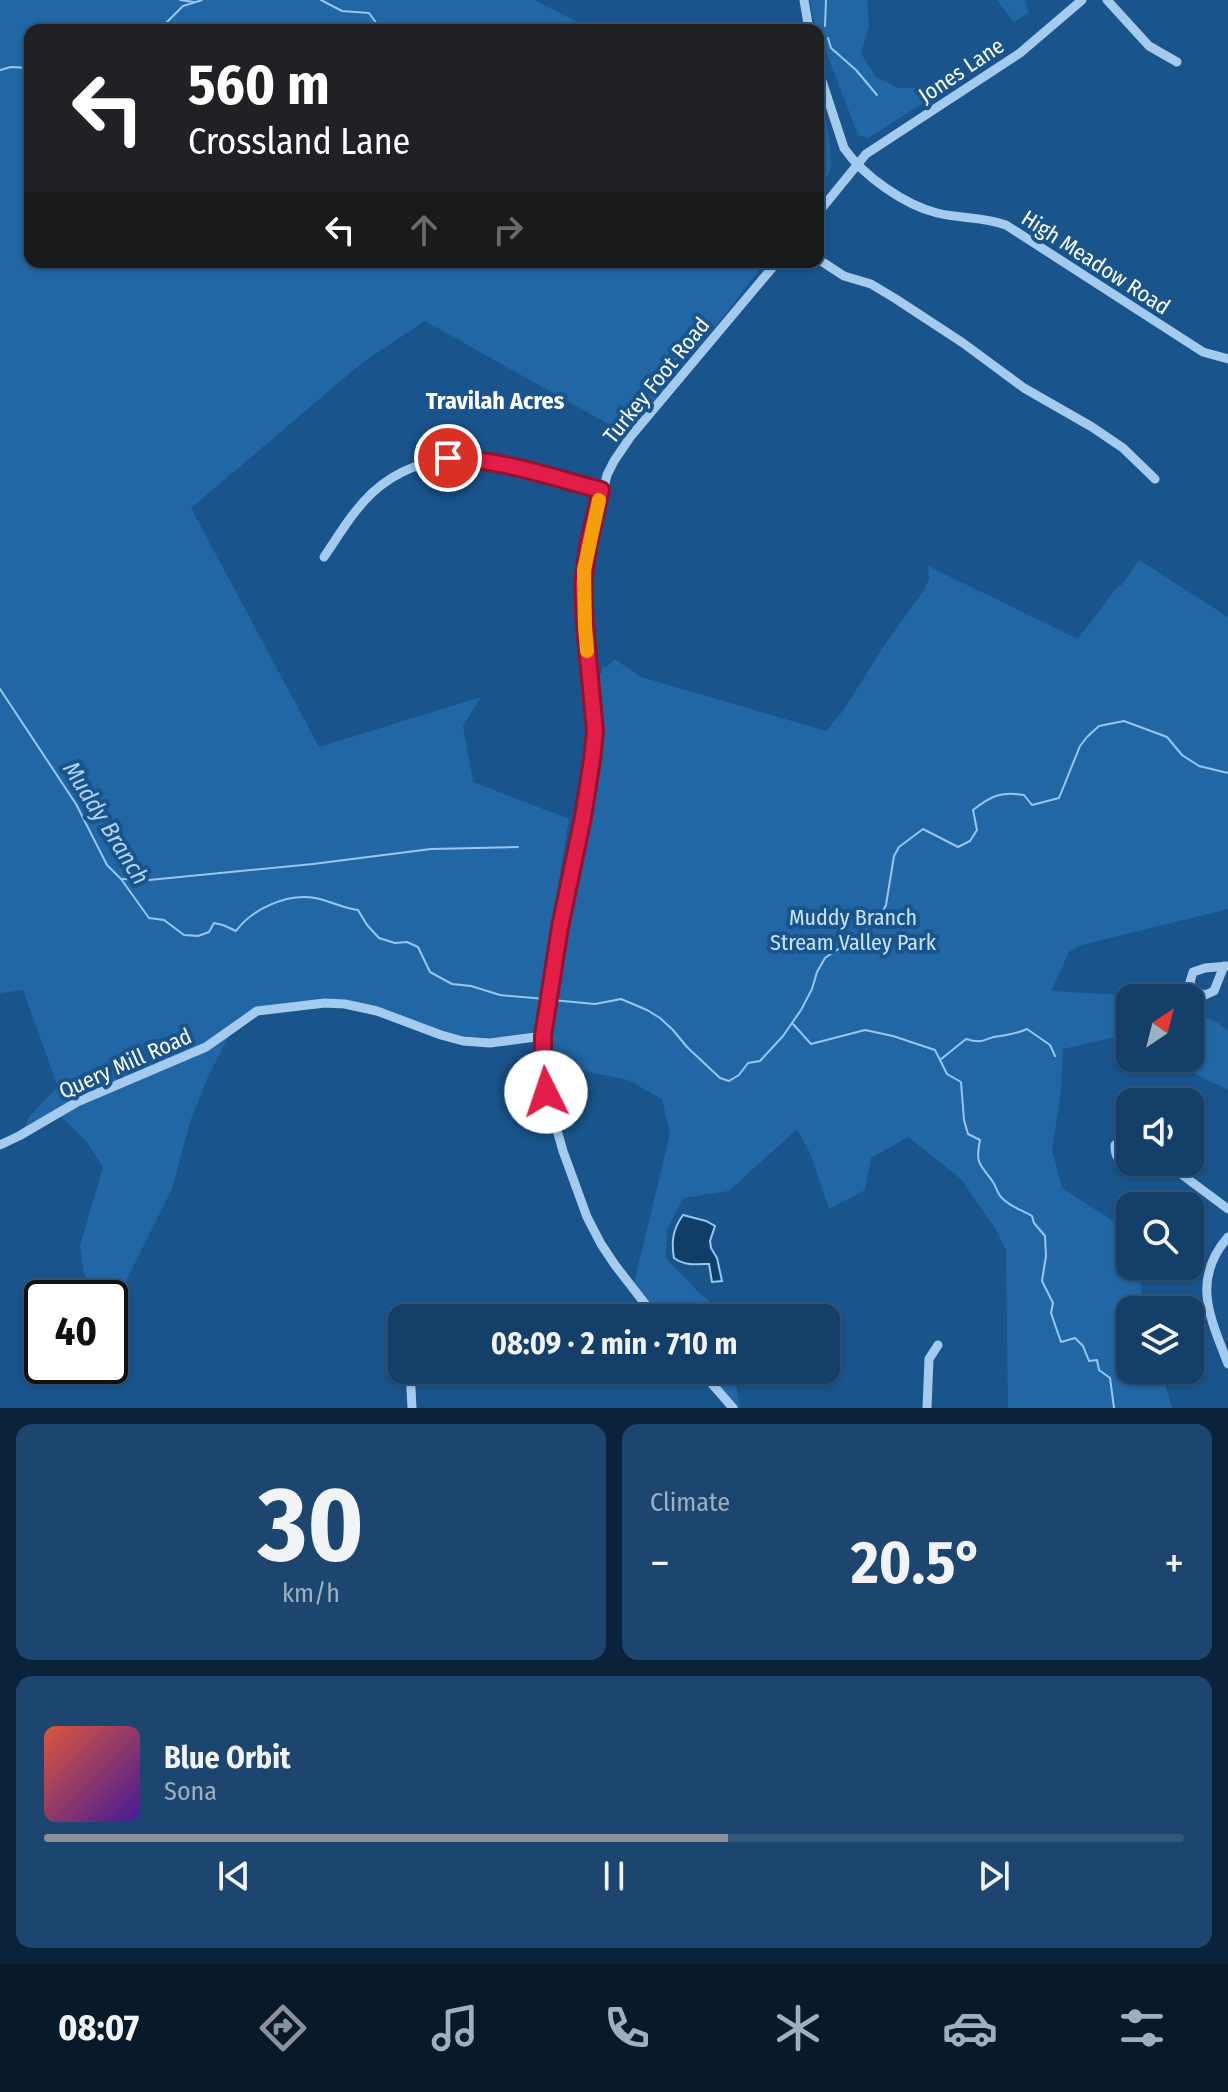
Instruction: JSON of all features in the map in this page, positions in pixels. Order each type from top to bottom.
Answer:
[{"type":"street","points":[[804,0],[808,24]]},
{"type":"street","name":"Jones Lane","points":[[857,165],[866,154],[1020,53],[1082,0]]},
{"type":"street","points":[[1107,0],[1149,46],[1177,62]]},
{"type":"street","points":[[824,87],[844,148],[857,165],[824,206]]},
{"type":"street","name":"High Meadow Road","points":[[857,165],[872,179],[918,207],[1006,225],[1203,352],[1228,359]]},
{"type":"street","points":[[824,263],[844,276],[871,284],[923,316],[1024,388],[1123,448],[1155,479]]},
{"type":"street","name":"Turkey Foot Road","points":[[645,1304],[615,1265],[587,1217],[546,1092],[543,1063],[543,1036],[560,927],[583,817],[595,731],[583,585],[601,490],[614,461],[631,436],[772,268]]},
{"type":"street","points":[[324,557],[371,494],[399,473],[435,460],[470,458],[496,462],[601,490]]},
{"type":"street","name":"Query Mill Road","points":[[0,1145],[77,1102],[206,1047],[257,1011],[325,1003],[345,1004],[377,1011],[463,1041],[490,1043],[543,1036]]},
{"type":"street","points":[[1184,1176],[1228,1209]]},
{"type":"street","points":[[1228,1237],[1212,1260],[1206,1281],[1210,1313],[1228,1364]]},
{"type":"street","points":[[927,1408],[929,1359],[938,1345]]},
{"type":"street","points":[[411,1384],[412,1408]]},
{"type":"street","points":[[712,1384],[733,1408]]},
{"type":"green space","points":[[0,0],[534,0],[581,24],[24,24],[24,268],[760,268],[626,434],[425,321],[362,363],[191,508],[319,747],[481,697],[463,726],[473,782],[569,819],[541,990],[545,992],[539,1028],[529,1033],[490,1038],[465,1036],[440,1031],[376,1007],[256,1008],[238,1018],[207,1079],[190,1122],[172,1189],[126,1280],[88,1280],[84,1274],[80,1246],[103,1167],[86,1141],[58,1113],[19,1136],[30,1116],[58,1087],[23,990],[0,993]]},
{"type":"green space","points":[[810,0],[867,0],[869,26],[861,54],[876,77],[898,88],[915,88],[923,103],[868,138],[858,135],[824,47],[824,24],[815,24]]},
{"type":"green space","points":[[997,0],[1024,0],[1029,12],[1014,22]]},
{"type":"green space","points":[[824,105],[830,144],[831,169],[824,182]]},
{"type":"green space","name":"Muddy Branch Stream Valley Park","points":[[1139,560],[1228,617],[1228,909],[1082,945],[1069,952],[1051,991],[1116,995],[1116,1037],[1063,1049],[1061,1091],[1052,1150],[1062,1188],[1116,1223],[1116,1280],[1140,1280],[1142,1296],[1116,1296],[1116,1384],[1165,1384],[1172,1408],[1008,1408],[1006,1250],[995,1228],[960,1178],[908,1137],[871,1158],[865,1190],[829,1209],[811,1155],[797,1129],[729,1191],[683,1198],[667,1230],[666,1258],[713,1304],[646,1304],[633,1287],[670,1134],[662,1099],[628,1080],[550,1064],[551,1036],[566,934],[599,753],[597,678],[602,666],[607,667],[614,659],[641,677],[826,731],[922,593],[929,579],[928,566],[1078,639],[1118,586],[1122,585]]},
{"type":"green space","points":[[1204,1016],[1228,1031],[1228,1090],[1191,1072],[1204,1072]]},
{"type":"green space","points":[[712,1384],[736,1384],[740,1408],[733,1408]]},
{"type":"shaded area","points":[[683,1215],[715,1226],[710,1241],[722,1281],[712,1282],[709,1264],[686,1263],[674,1258],[674,1235]]},
{"type":"waterway","points":[[180,0],[194,2]]},
{"type":"waterway","points":[[165,24],[183,6],[202,0]]},
{"type":"waterway","points":[[321,0],[342,11],[369,13],[377,24]]},
{"type":"waterway","points":[[825,26],[826,0]]},
{"type":"waterway","points":[[828,38],[831,48],[856,70],[877,95]]},
{"type":"waterway","points":[[0,70],[24,68]]},
{"type":"waterway","name":"Muddy Branch","points":[[0,689],[76,804],[107,865],[149,918],[164,920],[184,935],[198,936],[209,932],[214,923],[236,931],[251,916],[282,900],[315,898],[358,910],[379,938],[418,947],[430,972],[452,984],[500,995],[545,999]]},
{"type":"waterway","name":"Muddy Branch","points":[[552,1000],[595,1004],[621,999],[647,1010],[673,1030],[720,1078],[729,1081],[739,1075],[748,1063],[760,1061],[783,1036],[801,1010],[825,958],[878,922],[886,905],[894,856],[899,847],[923,829],[958,847],[970,841],[977,830],[973,810],[991,798],[1003,794],[1024,795],[1032,805],[1059,798],[1080,746],[1087,737],[1099,726],[1124,721],[1167,737],[1182,755],[1199,766],[1228,773]]},
{"type":"waterway","points":[[121,879],[149,880],[431,849],[518,847]]},
{"type":"waterway","points":[[793,1024],[811,1044],[865,1030],[935,1050],[947,1074],[961,1082],[964,1120],[968,1134],[980,1140],[978,1159],[982,1167],[1001,1197],[1032,1216],[1045,1236],[1042,1281],[1053,1303],[1051,1313],[1061,1342],[1075,1338],[1083,1346],[1089,1361],[1097,1360],[1099,1370],[1110,1378],[1114,1408]]},
{"type":"waterway","points":[[940,1060],[966,1039],[981,1041],[1027,1029],[1050,1045],[1055,1056]]},
{"type":"slow traffic","points":[[587,651],[584,570],[599,500]]},
{"type":"district","name":"Travilah Acres","points":[[495,401]]},
{"type":"route","points":[[448,458],[496,462],[601,490],[583,585],[595,731],[583,817],[560,927],[543,1036],[546,1092]]}]
